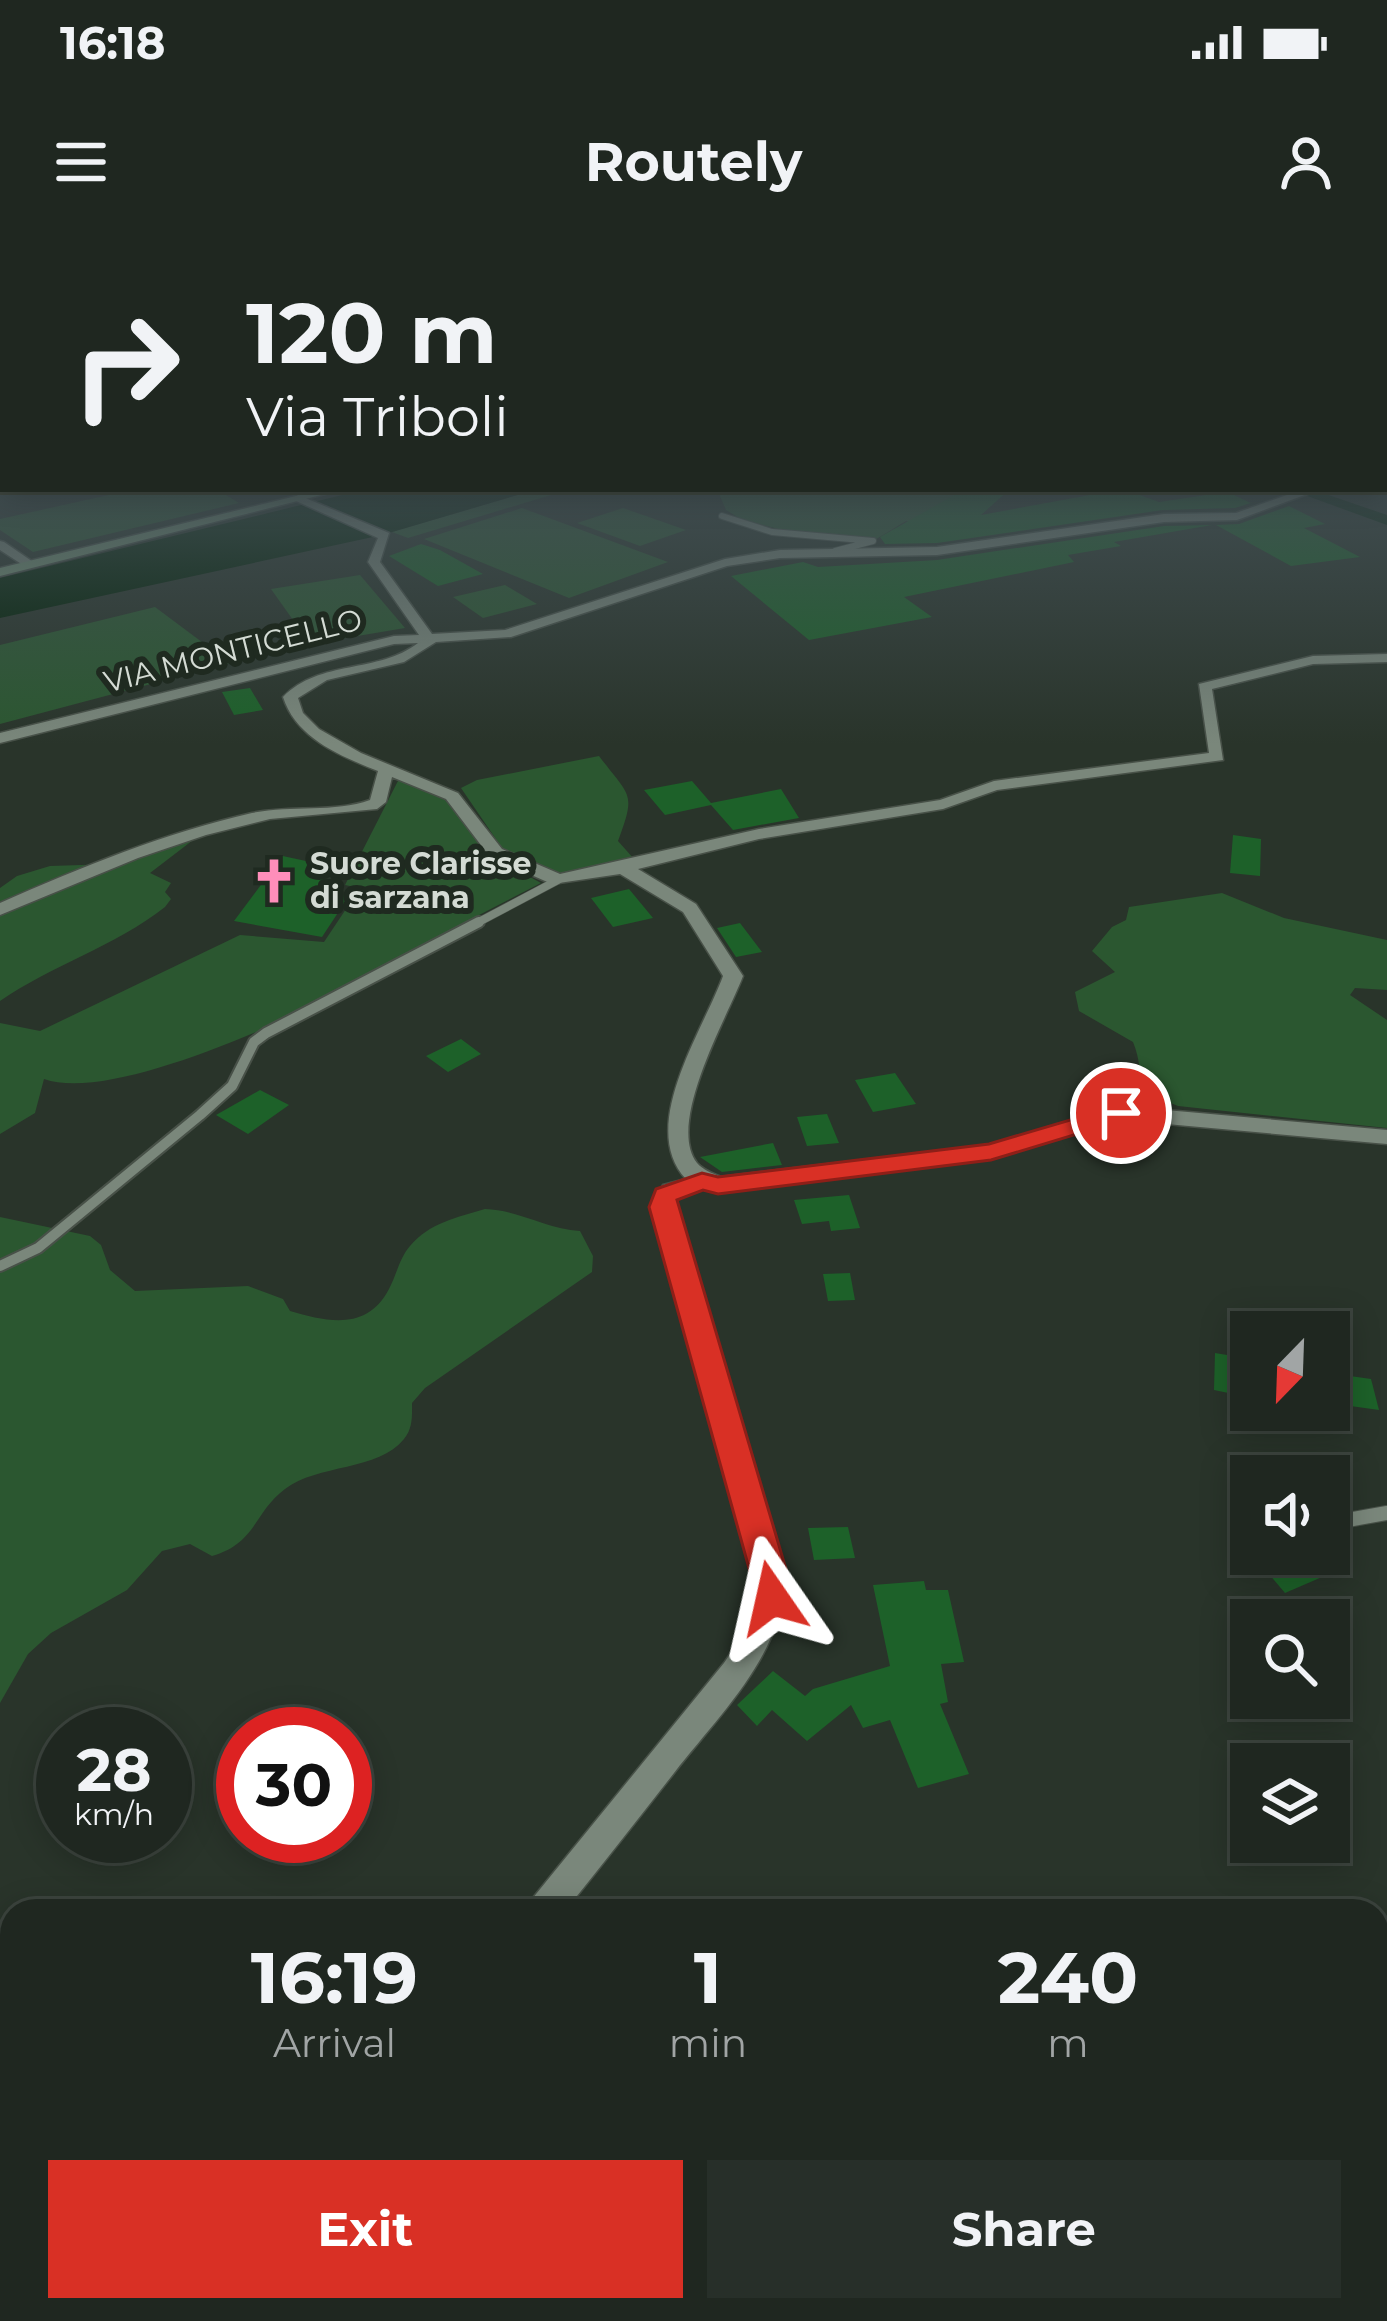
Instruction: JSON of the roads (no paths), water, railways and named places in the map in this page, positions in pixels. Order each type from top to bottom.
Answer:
[{"type":"street","points":[[8,549],[30,564]]},
{"type":"street","points":[[0,572],[90,549]]},
{"type":"street","name":"VIA MONTICELLO","points":[[379,549],[374,562],[430,640]]},
{"type":"street","points":[[950,549],[822,553],[725,563],[506,634],[430,640],[405,654],[304,684],[290,697],[296,715],[314,732],[386,770],[452,796],[496,853],[558,880],[760,834],[943,804],[994,787],[1217,757],[1204,687],[1313,660],[1387,658]]},
{"type":"street","name":"VIA MONTICELLO","points":[[0,738],[334,653],[394,640],[430,640]]},
{"type":"street","points":[[0,910],[83,871],[170,840],[319,806],[370,806],[378,802],[386,770]]},
{"type":"street","points":[[623,868],[690,908],[733,976],[681,1101],[681,1146],[691,1173],[702,1182]]},
{"type":"street","points":[[554,1899],[736,1672],[759,1639],[772,1598],[771,1576],[662,1207],[671,1190],[702,1182],[718,1185],[991,1152],[1121,1113],[1387,1137]]},
{"type":"lane","points":[[822,553],[839,549]]},
{"type":"lane","points":[[0,1266],[38,1248],[200,1115],[232,1086],[254,1042],[266,1033],[392,973],[478,919],[558,880]]},
{"type":"lane","points":[[1350,1520],[1387,1513]]},
{"type":"place","name":"Suore Clarisse di sarzana","points":[[274,881]]}]
